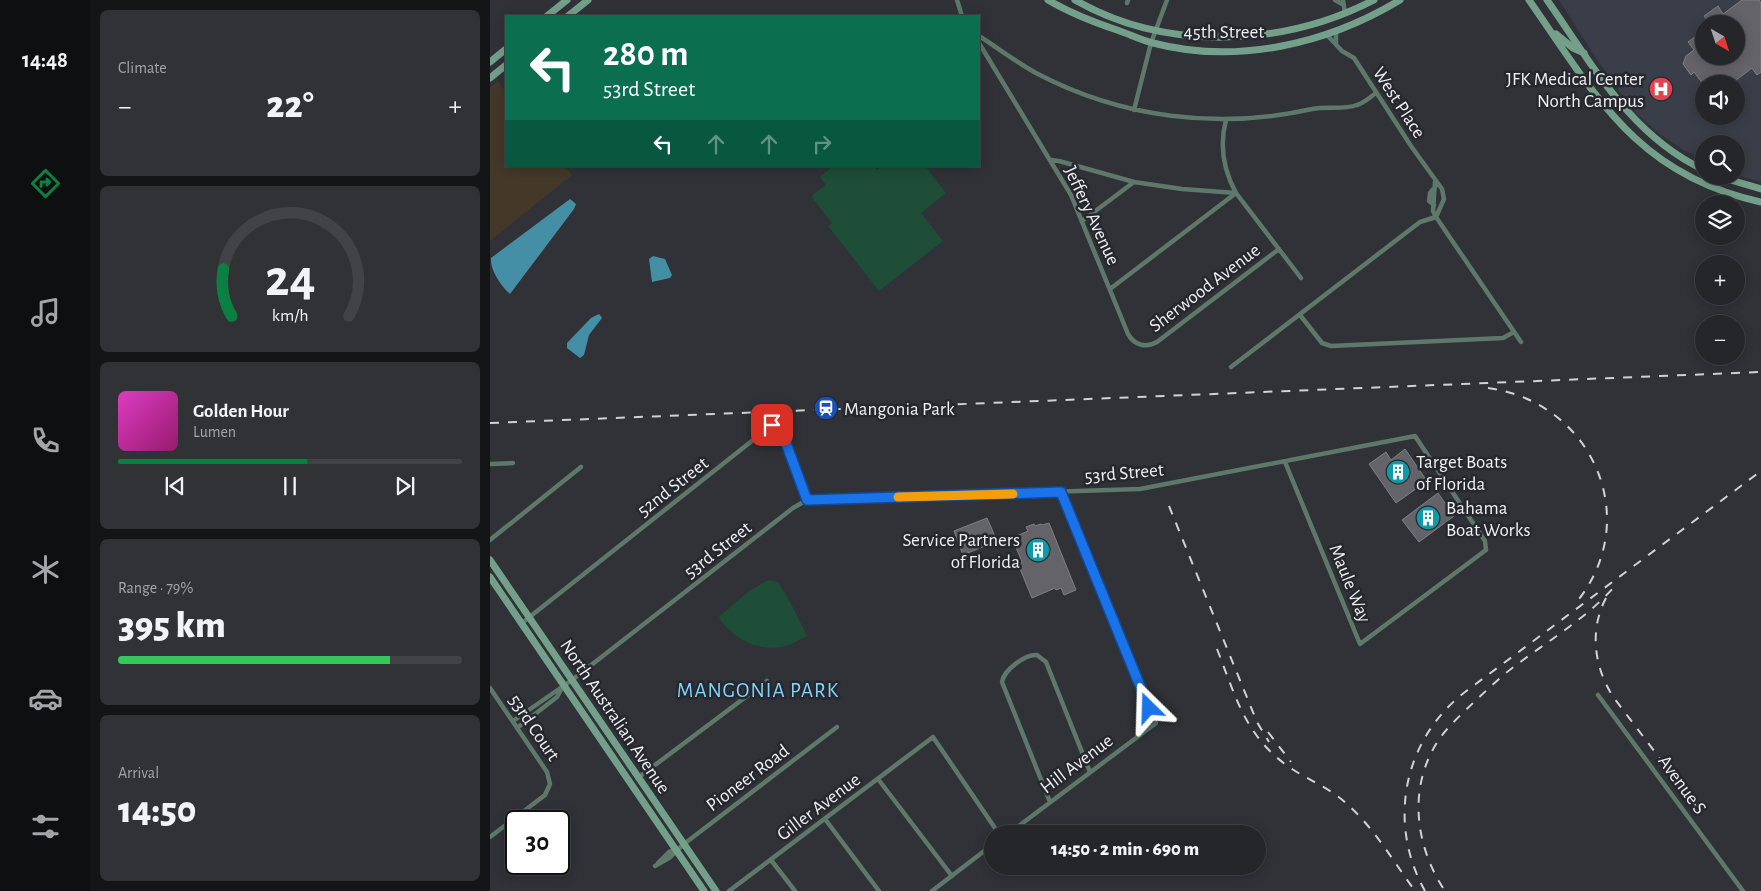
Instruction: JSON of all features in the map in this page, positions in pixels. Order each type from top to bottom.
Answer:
[{"type":"main road","points":[[548,15],[567,0]]},
{"type":"main road","points":[[571,15],[588,0]]},
{"type":"main road","name":"45th Street","points":[[1048,0],[1062,9],[1100,25],[1151,42],[1179,48],[1230,51],[1273,48],[1327,35],[1363,20],[1400,0]]},
{"type":"main road","name":"45th Street","points":[[1075,0],[1117,19],[1156,30],[1187,36],[1227,37],[1269,34],[1310,26],[1345,14],[1374,0]]},
{"type":"main road","points":[[1529,0],[1610,114],[1649,152],[1694,180],[1733,195],[1761,202]]},
{"type":"main road","points":[[1547,0],[1610,91],[1632,118],[1658,142],[1695,165]]},
{"type":"main road","points":[[1337,31],[1343,24],[1345,14]]},
{"type":"main road","points":[[1547,26],[1573,48],[1584,53]]},
{"type":"main road","points":[[490,62],[505,50]]},
{"type":"main road","points":[[490,78],[505,67]]},
{"type":"main road","points":[[1745,184],[1761,189]]},
{"type":"main road","name":"North Australian Avenue","points":[[490,560],[716,891]]},
{"type":"main road","name":"North Australian Avenue","points":[[490,577],[704,891]]},
{"type":"street","points":[[957,0],[962,15]]},
{"type":"street","points":[[1134,110],[1151,42],[1167,0]]},
{"type":"street","points":[[1335,0],[1342,2],[1345,14]]},
{"type":"street","points":[[1336,44],[1337,31]]},
{"type":"street","name":"West Place","points":[[1327,35],[1342,51],[1354,58],[1442,189],[1444,199],[1436,217]]},
{"type":"street","points":[[980,37],[1017,62],[1057,83],[1094,98],[1134,110],[1182,118],[1226,120],[1275,116],[1320,108],[1334,109],[1357,105],[1376,93]]},
{"type":"street","name":"Jeffery Avenue","points":[[980,45],[1071,195],[1130,338],[1137,344],[1146,346]]},
{"type":"street","points":[[1226,120],[1222,139],[1224,162],[1230,181],[1236,193],[1301,278]]},
{"type":"street","points":[[1050,160],[1060,161],[1134,182],[1236,193]]},
{"type":"street","points":[[1435,181],[1435,187],[1430,193],[1429,201],[1434,205],[1436,217],[1521,342]]},
{"type":"street","points":[[1082,221],[1134,182]]},
{"type":"street","points":[[1110,289],[1236,193]]},
{"type":"street","points":[[1231,367],[1420,222],[1436,217]]},
{"type":"street","name":"Sherwood Avenue","points":[[1146,346],[1157,342],[1279,249]]},
{"type":"street","points":[[1300,315],[1322,343],[1332,346],[1503,338],[1514,332]]},
{"type":"street","name":"52nd Street","points":[[522,623],[772,425],[776,425],[783,435],[807,500]]},
{"type":"street","name":"53rd Street","points":[[513,721],[572,680],[793,508],[807,500],[1140,489],[1415,436],[1487,546],[1484,553],[1422,598]]},
{"type":"street","name":"Maule Way","points":[[1285,462],[1360,644],[1422,598]]},
{"type":"street","points":[[490,464],[513,463]]},
{"type":"street","points":[[490,540],[581,467]]},
{"type":"street","name":"Hill Avenue","points":[[1020,825],[1156,723],[1061,492]]},
{"type":"street","points":[[1050,802],[1002,682],[1007,672],[1029,656],[1037,655],[1046,662],[1090,772]]},
{"type":"street","points":[[639,777],[767,682]]},
{"type":"street","name":"53rd Street","points":[[517,728],[557,697],[564,685]]},
{"type":"street","name":"53rd Court","points":[[490,688],[547,772],[550,784],[545,796],[490,838]]},
{"type":"street","name":"Avenue S","points":[[1598,695],[1742,891]]},
{"type":"street","name":"Pioneer Road","points":[[676,850],[837,727]]},
{"type":"street","name":"Giller Avenue","points":[[729,891],[933,737],[993,825]]},
{"type":"street","points":[[878,779],[952,876]]},
{"type":"street","points":[[825,819],[879,891]]},
{"type":"street","points":[[932,891],[984,851]]},
{"type":"street","points":[[771,860],[795,891]]},
{"type":"shaded area","name":"JFK Medical Center North Campus","points":[[1559,0],[1761,0],[1761,182],[1745,178],[1745,135],[1695,135],[1695,156],[1660,134],[1639,116],[1622,95]]},
{"type":"shaded area","points":[[498,81],[505,91],[505,167],[566,167],[572,175],[490,241],[490,87]]},
{"type":"green space","points":[[832,167],[875,167],[877,170],[882,167],[926,167],[946,193],[921,213],[943,241],[879,291],[828,226],[832,223],[811,196],[826,185],[820,177]]},
{"type":"green space","points":[[768,580],[778,582],[807,636],[786,646],[776,648],[757,646],[739,638],[731,632],[719,617],[749,591]]},
{"type":"water","points":[[570,199],[576,204],[574,209],[510,294],[497,278],[492,268],[491,258]]},
{"type":"water","points":[[653,256],[665,259],[672,275],[670,278],[652,282],[649,259]]},
{"type":"water","points":[[599,314],[602,318],[589,335],[584,355],[580,358],[567,348],[567,343],[591,318]]},
{"type":"building","points":[[1742,0],[1759,0],[1761,3],[1761,72],[1757,75],[1752,68],[1743,75],[1696,75],[1694,72],[1691,75],[1683,64],[1686,56],[1694,50],[1688,42],[1695,37],[1695,65],[1745,65],[1745,15],[1705,15],[1718,6],[1723,14]]},
{"type":"building","name":"Target Boats of Florida","points":[[1405,449],[1427,481],[1396,503],[1369,464],[1386,452],[1391,460]]},
{"type":"building","name":"Bahama Boat Works","points":[[1438,493],[1454,516],[1419,542],[1402,520]]},
{"type":"building","points":[[987,518],[997,541],[963,555],[954,531]]},
{"type":"building","name":"Service Partners of Florida","points":[[1049,523],[1076,590],[1064,595],[1061,588],[1056,590],[1055,588],[1032,598],[1018,564],[1022,562],[1012,538],[1028,531],[1026,527],[1034,524],[1035,526]]},
{"type":"railway","points":[[490,423],[1761,372]]},
{"type":"railway","points":[[1488,388],[1525,398],[1556,416],[1580,441],[1597,470],[1606,503],[1606,537],[1596,571],[1575,604]]},
{"type":"railway","points":[[1425,891],[1413,865],[1406,838],[1405,811],[1408,784],[1415,758],[1427,734],[1444,712],[1465,692],[1761,471]]},
{"type":"railway","points":[[1169,506],[1257,722],[1269,742]]},
{"type":"railway","points":[[1443,888],[1426,853],[1419,815],[1422,777],[1428,759],[1438,741],[1455,720],[1501,677],[1579,620],[1615,586]]},
{"type":"railway","points":[[1606,598],[1597,623],[1596,649],[1598,662],[1607,686],[1614,698],[1702,814]]},
{"type":"railway","points":[[1217,649],[1244,714],[1262,742],[1289,767],[1333,793],[1357,813],[1415,891]]},
{"type":"railway","points":[[1268,732],[1291,762]]},
{"type":"slow traffic","points":[[898,497],[1013,494]]},
{"type":"place","name":"JFK Medical Center North Campus","points":[[1661,89]]},
{"type":"place","name":"Mangonia Park","points":[[826,408]]},
{"type":"place","name":"Target Boats of Florida","points":[[1398,472]]},
{"type":"place","name":"Bahama Boat Works","points":[[1428,518]]},
{"type":"place","name":"Service Partners of Florida","points":[[1038,550]]},
{"type":"district","name":"MANGONIA PARK","points":[[758,690]]},
{"type":"route","points":[[772,425],[780,428],[807,500],[1061,492],[1149,708]]}]
